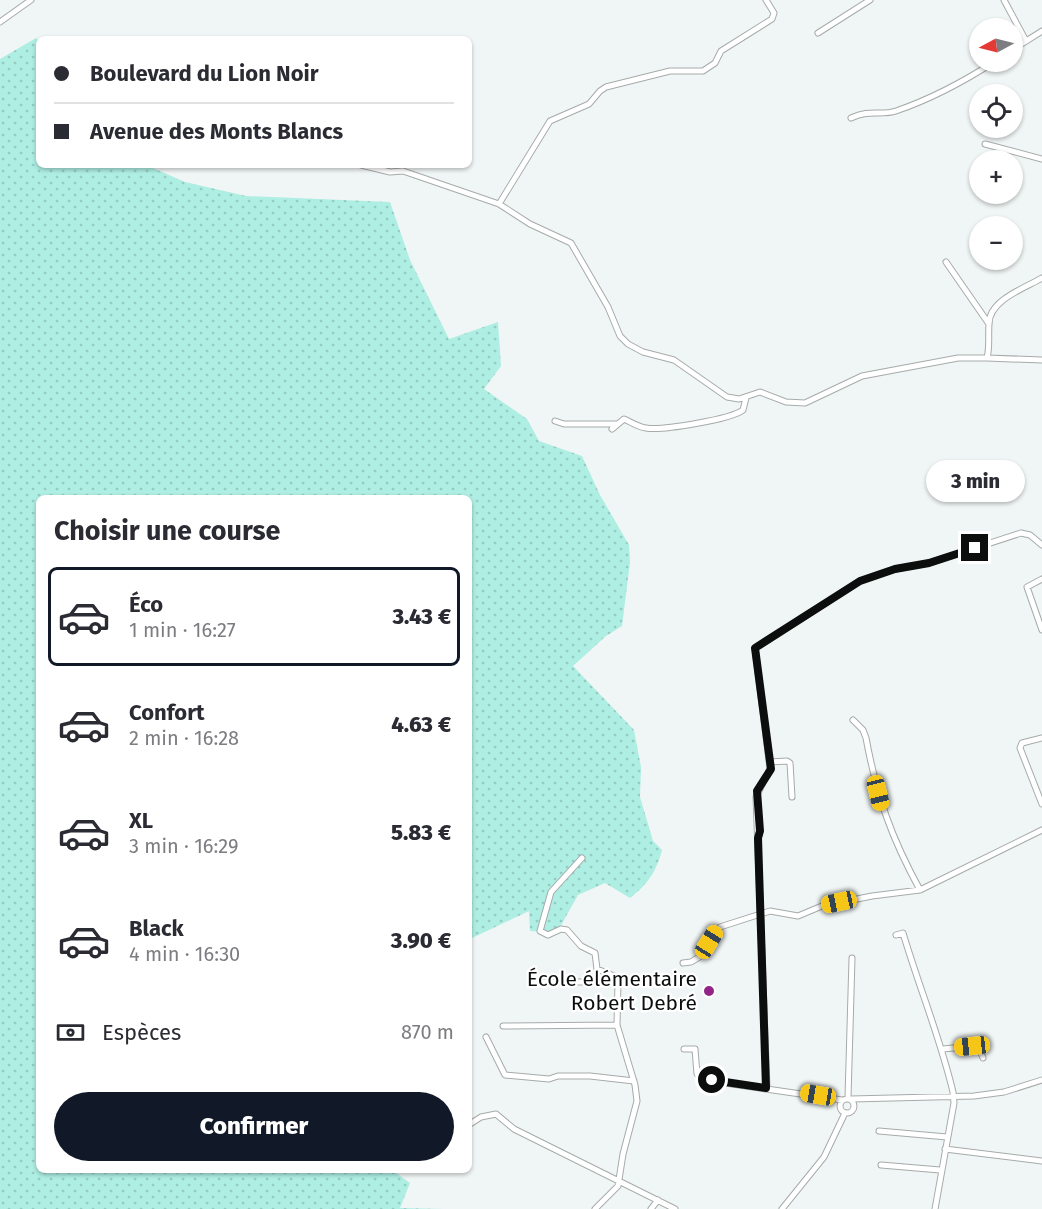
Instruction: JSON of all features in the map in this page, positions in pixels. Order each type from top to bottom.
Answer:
[{"type":"street","points":[[0,22],[31,0]]},
{"type":"street","points":[[500,204],[550,121],[589,104],[600,90],[606,87],[670,71],[703,71],[721,51],[772,19],[774,13],[766,0]]},
{"type":"street","points":[[818,33],[870,0]]},
{"type":"street","points":[[1004,0],[1026,41]]},
{"type":"street","points":[[1023,43],[1042,31]]},
{"type":"street","points":[[851,117],[870,111],[893,112],[932,99],[977,72]]},
{"type":"street","points":[[985,144],[1042,159]]},
{"type":"street","points":[[368,168],[416,174],[500,204],[530,224],[566,239],[577,248],[620,336],[628,344],[643,352],[674,360],[727,397],[746,398],[760,392],[786,402],[805,403],[862,376],[958,358],[1042,360]]},
{"type":"street","points":[[946,262],[988,324],[990,341],[987,358]]},
{"type":"street","points":[[988,324],[1001,303],[1042,278]]},
{"type":"street","points":[[612,429],[624,419],[647,428],[675,427],[740,413],[745,407],[746,398]]},
{"type":"street","points":[[555,421],[564,424],[617,424]]},
{"type":"street","points":[[766,1088],[762,914],[756,797],[757,791],[768,776],[770,762],[755,648],[826,601],[876,574],[929,563],[1021,533],[1030,534],[1042,545]]},
{"type":"street","points":[[1042,579],[1027,587],[1042,630]]},
{"type":"street","points":[[853,720],[863,730],[866,738],[882,810],[895,844],[920,890]]},
{"type":"street","points":[[1042,738],[1022,742],[1020,748],[1042,804]]},
{"type":"street","points":[[770,762],[787,761],[790,763],[792,797]]},
{"type":"street","points":[[683,963],[697,960],[720,927],[770,910],[798,915],[832,904],[920,890],[1042,830]]},
{"type":"street","points":[[582,858],[550,892],[540,931],[548,935],[561,929],[567,930],[581,946],[595,953],[597,969],[614,976],[618,982],[617,1025],[634,1081],[637,1101],[618,1186],[595,1209]]},
{"type":"street","points":[[896,935],[903,933],[924,1003],[933,1019],[943,1048],[953,1097],[935,1209]]},
{"type":"street","points":[[782,1209],[824,1157],[845,1113],[852,958]]},
{"type":"street","points":[[544,982],[618,982]]},
{"type":"street","points":[[503,1026],[617,1025]]},
{"type":"street","points":[[486,1037],[505,1075],[549,1079],[558,1076],[590,1076],[634,1081]]},
{"type":"street","points":[[943,1048],[972,1046],[979,1048],[983,1058]]},
{"type":"street","points":[[684,1049],[695,1049],[698,1076],[718,1082],[845,1101],[953,1097],[1004,1092],[1042,1080]]},
{"type":"street","points":[[845,1101],[854,1107]]},
{"type":"street","points":[[845,1113],[850,1113],[854,1107],[865,1101]]},
{"type":"street","points":[[472,1123],[481,1117],[496,1114],[514,1129],[675,1209]]},
{"type":"street","points":[[879,1131],[947,1137]]},
{"type":"street","points":[[945,1149],[1042,1161]]},
{"type":"street","points":[[881,1165],[940,1170]]},
{"type":"street","points":[[651,1209],[658,1200]]},
{"type":"green space","points":[[36,38],[36,168],[153,168],[185,182],[246,196],[390,202],[410,260],[449,339],[498,322],[501,366],[484,389],[527,419],[539,441],[582,456],[600,495],[629,545],[630,562],[622,626],[606,636],[573,666],[634,730],[641,767],[640,797],[653,841],[662,850],[657,865],[642,888],[630,898],[605,883],[578,895],[560,927],[547,932],[530,931],[529,911],[472,938],[472,495],[36,495],[36,1173],[396,1173],[410,1183],[400,1208],[444,1209],[0,1209],[0,59]]},
{"type":"place","name":"École élémentaire Robert Debré","points":[[709,991]]},
{"type":"route","points":[[712,1080],[766,1088],[758,838],[760,831],[756,797],[757,791],[771,769],[755,648],[860,581],[876,574],[929,563],[975,548]]}]
